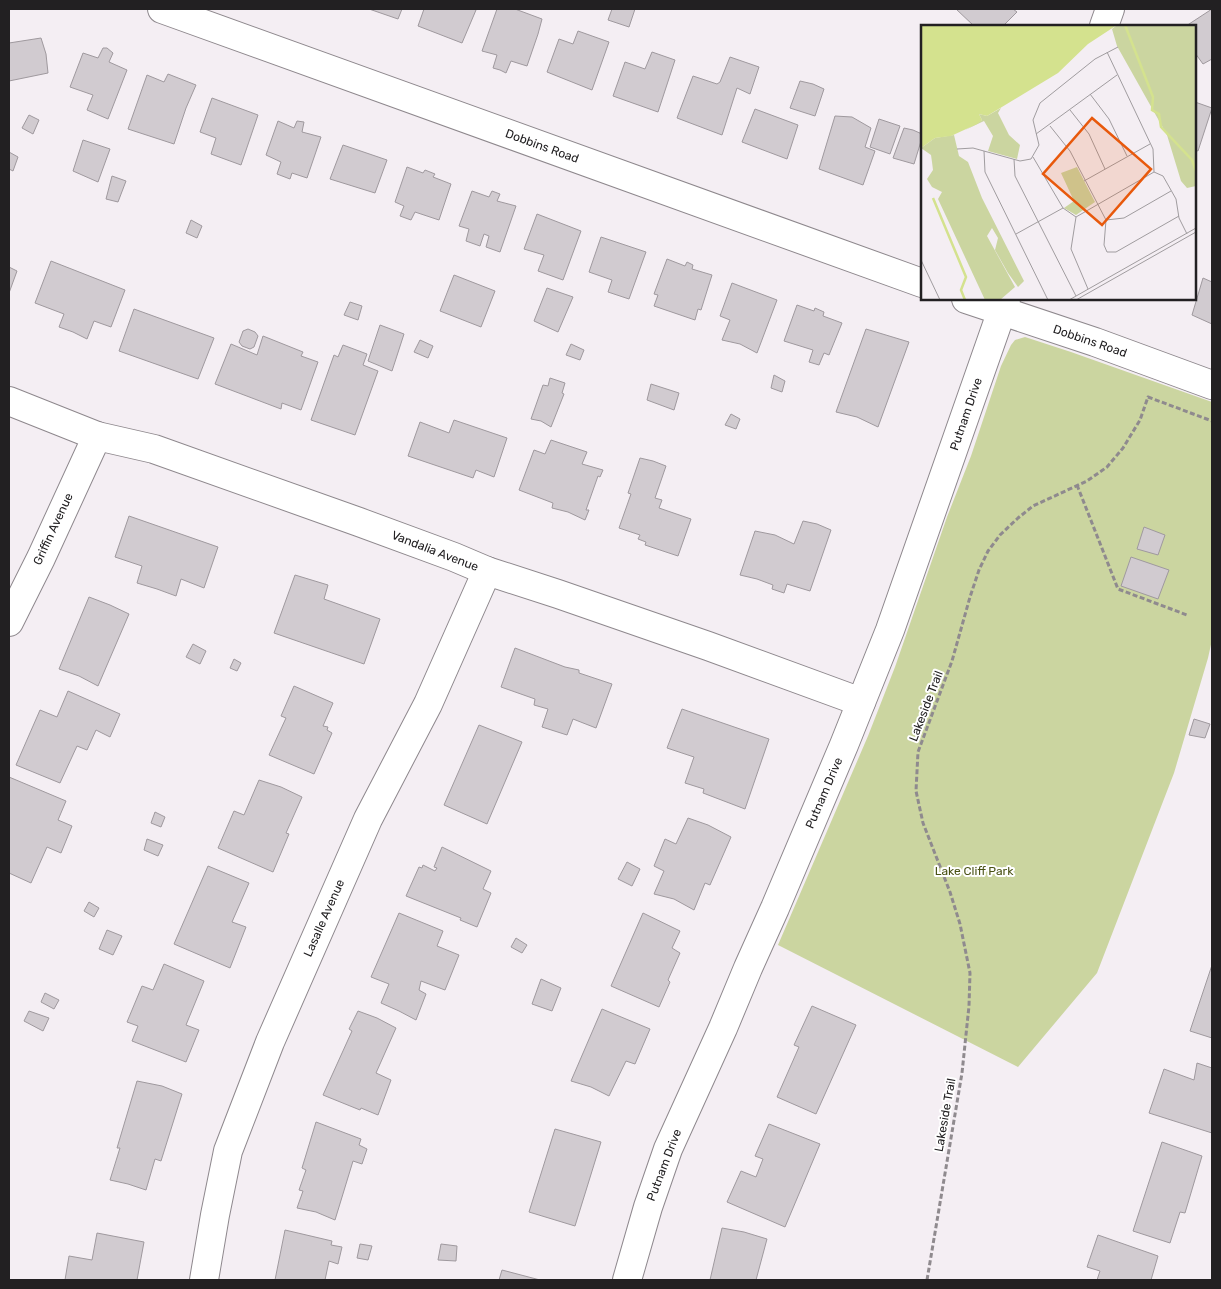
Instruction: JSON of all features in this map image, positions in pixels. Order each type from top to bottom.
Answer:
[{"type":"street","name":"Dobbins Road","points":[[162,9],[921,283]]},
{"type":"street","points":[[1104,25],[1110,9]]},
{"type":"street","name":"Dobbins Road","points":[[972,300],[1004,305],[1095,342],[1212,385]]},
{"type":"street","name":"Putnam Drive","points":[[627,1280],[648,1207],[668,1149],[775,908],[890,630],[1004,305]]},
{"type":"street","name":"Vandalia Avenue","points":[[9,401],[97,436],[154,449],[487,571],[708,646],[861,702]]},
{"type":"street","name":"Griffin Avenue","points":[[9,622],[41,558],[97,436]]},
{"type":"street","name":"Lasalle Avenue","points":[[204,1280],[228,1151],[270,1042],[368,819],[428,704],[487,571]]},
{"type":"path","name":"Lakeside Trail","points":[[927,1280],[962,1073],[969,1006],[970,973],[960,924],[950,892],[923,823],[916,791],[918,752],[952,661],[979,570],[988,551],[1000,535],[1033,506],[1077,485],[1107,467],[1118,454],[1140,420],[1148,397],[1212,421]]},
{"type":"path","points":[[1077,485],[1118,589],[1187,615]]},
{"type":"green space","name":"Lake Cliff Park","points":[[1025,337],[1212,402],[1212,640],[1174,773],[1097,973],[1018,1067],[778,945],[868,736],[895,667],[947,517],[971,456],[1001,366],[1015,340]]},
{"type":"building","points":[[369,9],[402,9],[398,19]]},
{"type":"building","points":[[424,9],[476,10],[462,43],[418,26]]},
{"type":"building","points":[[497,9],[515,9],[542,19],[527,66],[511,61],[506,73],[493,68],[497,55],[482,51]]},
{"type":"building","points":[[612,9],[635,9],[629,27],[608,20]]},
{"type":"building","points":[[956,9],[1013,9],[1017,12],[1004,25],[973,25]]},
{"type":"building","points":[[1212,9],[1212,59],[1203,64],[1196,54],[1196,25],[1188,25]]},
{"type":"building","points":[[578,31],[609,42],[592,90],[547,72],[559,39],[573,44]]},
{"type":"building","points":[[41,38],[46,54],[48,73],[9,81],[9,43]]},
{"type":"building","points":[[103,48],[107,48],[113,53],[109,62],[127,70],[108,119],[87,110],[93,95],[70,87],[83,53],[98,58]]},
{"type":"building","points":[[652,52],[675,60],[658,112],[613,96],[625,62],[645,69]]},
{"type":"building","points":[[730,57],[759,67],[750,94],[737,88],[722,135],[677,118],[693,76],[717,84],[720,82]]},
{"type":"building","points":[[168,74],[196,85],[174,144],[128,129],[147,75],[164,82]]},
{"type":"building","points":[[800,81],[824,89],[815,116],[790,108]]},
{"type":"building","points":[[212,98],[258,115],[241,165],[211,154],[216,138],[200,132]]},
{"type":"building","points":[[1196,102],[1212,108],[1198,151],[1196,150]]},
{"type":"building","points":[[755,109],[798,125],[787,159],[742,142]]},
{"type":"building","points":[[29,115],[39,120],[33,134],[22,128]]},
{"type":"building","points":[[835,116],[852,117],[871,128],[865,147],[875,151],[863,185],[819,169]]},
{"type":"building","points":[[879,119],[900,126],[890,154],[870,147]]},
{"type":"building","points":[[278,121],[294,128],[297,121],[304,122],[302,132],[321,137],[307,178],[292,173],[290,179],[277,174],[281,162],[266,155]]},
{"type":"building","points":[[904,128],[921,134],[921,141],[914,164],[893,158]]},
{"type":"building","points":[[83,140],[110,149],[98,182],[73,171]]},
{"type":"building","points":[[343,145],[387,160],[375,193],[330,179]]},
{"type":"building","points":[[9,152],[18,157],[13,171],[9,169]]},
{"type":"building","points":[[407,167],[423,173],[425,170],[435,174],[433,177],[451,184],[439,220],[415,212],[411,220],[400,216],[404,206],[395,202]]},
{"type":"building","points":[[112,176],[126,181],[118,202],[106,199]]},
{"type":"building","points":[[472,191],[489,197],[492,191],[500,194],[497,201],[516,206],[500,252],[486,247],[489,236],[484,234],[480,246],[466,241],[469,229],[459,226]]},
{"type":"building","points":[[537,214],[581,231],[563,280],[538,271],[544,255],[524,249]]},
{"type":"building","points":[[191,220],[202,226],[197,238],[186,233]]},
{"type":"building","points":[[601,237],[646,252],[629,299],[608,292],[612,280],[589,272]]},
{"type":"building","points":[[667,259],[685,266],[687,262],[693,265],[692,269],[712,275],[701,310],[698,309],[695,320],[654,306],[658,295],[654,294]]},
{"type":"building","points":[[51,261],[125,290],[111,327],[94,321],[87,339],[59,327],[64,314],[35,303]]},
{"type":"building","points":[[9,267],[17,271],[9,293]]},
{"type":"building","points":[[454,275],[495,291],[481,327],[440,311]]},
{"type":"building","points":[[1203,278],[1212,282],[1212,324],[1192,315]]},
{"type":"building","points":[[732,283],[777,300],[757,353],[740,344],[722,340],[730,320],[720,316]]},
{"type":"building","points":[[547,288],[573,297],[558,332],[534,321]]},
{"type":"building","points":[[350,302],[362,306],[358,320],[344,315]]},
{"type":"building","points":[[797,305],[814,311],[815,308],[824,312],[823,316],[842,323],[829,355],[824,353],[819,365],[809,362],[813,350],[784,341]]},
{"type":"building","points":[[134,309],[214,338],[198,379],[119,351]]},
{"type":"building","points":[[380,325],[404,334],[392,371],[368,361]]},
{"type":"building","points":[[248,329],[255,332],[258,336],[254,347],[250,349],[242,346],[239,342],[243,331]]},
{"type":"building","points":[[866,329],[909,342],[878,427],[857,417],[836,412]]},
{"type":"building","points":[[263,336],[303,352],[301,356],[318,362],[301,410],[282,403],[281,409],[215,384],[231,344],[257,355]]},
{"type":"building","points":[[420,340],[433,346],[428,358],[414,352]]},
{"type":"building","points":[[571,344],[584,350],[580,360],[566,355]]},
{"type":"building","points":[[343,345],[367,354],[363,365],[378,371],[355,435],[311,420],[334,355],[338,357]]},
{"type":"building","points":[[774,375],[785,381],[782,392],[771,388]]},
{"type":"building","points":[[550,378],[565,383],[562,393],[564,394],[551,427],[541,421],[531,419],[543,385],[548,386]]},
{"type":"building","points":[[651,384],[679,393],[674,410],[647,400]]},
{"type":"building","points":[[731,414],[740,419],[736,429],[725,425]]},
{"type":"building","points":[[454,420],[507,438],[494,477],[476,470],[473,478],[408,456],[420,422],[449,433]]},
{"type":"building","points":[[551,440],[587,452],[582,464],[603,470],[600,477],[598,476],[586,510],[589,510],[585,520],[568,512],[552,508],[553,503],[519,490],[534,450],[545,454]]},
{"type":"building","points":[[640,458],[666,466],[655,498],[662,500],[659,508],[691,519],[678,556],[645,545],[646,542],[638,539],[640,535],[619,528],[631,494],[628,493]]},
{"type":"building","points":[[129,516],[218,547],[204,588],[181,579],[176,596],[137,583],[142,566],[115,557]]},
{"type":"building","points":[[803,521],[831,530],[810,591],[787,584],[784,593],[772,589],[773,585],[740,575],[755,531],[775,535],[794,544]]},
{"type":"building","points":[[1144,527],[1165,535],[1158,555],[1137,549]]},
{"type":"building","points":[[1131,557],[1169,570],[1158,599],[1121,586]]},
{"type":"building","points":[[295,575],[328,585],[324,599],[380,619],[364,664],[274,633]]},
{"type":"building","points":[[89,597],[129,614],[98,686],[79,676],[59,669]]},
{"type":"building","points":[[193,644],[206,651],[200,664],[186,657]]},
{"type":"building","points":[[515,648],[565,667],[579,670],[579,673],[612,684],[596,728],[573,719],[567,735],[542,727],[548,709],[534,705],[535,699],[501,687]]},
{"type":"building","points":[[234,659],[241,663],[237,671],[230,668]]},
{"type":"building","points":[[294,686],[333,703],[323,726],[328,727],[327,730],[332,733],[314,774],[269,755],[286,718],[281,716]]},
{"type":"building","points":[[68,691],[120,714],[110,737],[96,730],[87,750],[77,746],[60,783],[16,765],[40,710],[57,717]]},
{"type":"building","points":[[682,709],[769,739],[745,809],[703,793],[704,789],[685,783],[694,757],[667,748]]},
{"type":"building","points":[[1194,719],[1210,724],[1205,738],[1189,735]]},
{"type":"building","points":[[479,725],[522,742],[487,824],[444,805]]},
{"type":"building","points":[[9,777],[66,801],[58,820],[72,826],[61,853],[47,847],[31,883],[9,873]]},
{"type":"building","points":[[259,780],[281,787],[302,797],[286,833],[289,834],[273,872],[218,848],[234,811],[244,815]]},
{"type":"building","points":[[155,812],[165,817],[161,827],[151,823]]},
{"type":"building","points":[[688,818],[708,825],[731,837],[710,885],[705,883],[694,910],[674,899],[654,894],[664,871],[654,866],[665,839],[676,844]]},
{"type":"building","points":[[147,839],[163,845],[158,856],[144,850]]},
{"type":"building","points":[[442,847],[491,871],[483,889],[491,893],[477,927],[460,920],[461,918],[406,896],[419,867],[422,868],[423,865],[435,871],[437,868],[434,867]]},
{"type":"building","points":[[627,862],[640,869],[632,886],[618,879]]},
{"type":"building","points":[[208,866],[249,883],[232,922],[246,927],[230,968],[174,944]]},
{"type":"building","points":[[89,902],[99,908],[94,917],[84,911]]},
{"type":"building","points":[[399,913],[443,931],[437,946],[459,955],[445,990],[421,981],[419,990],[426,994],[416,1020],[381,1003],[389,984],[371,977]]},
{"type":"building","points":[[643,913],[680,931],[672,948],[680,953],[659,1007],[611,986]]},
{"type":"building","points":[[107,930],[122,936],[113,955],[99,949]]},
{"type":"building","points":[[516,938],[527,945],[522,953],[511,947]]},
{"type":"building","points":[[164,964],[204,981],[186,1025],[199,1030],[186,1062],[132,1041],[138,1026],[127,1022],[142,986],[153,990]]},
{"type":"building","points":[[1212,965],[1212,1038],[1190,1031]]},
{"type":"building","points":[[541,979],[561,988],[552,1011],[532,1004]]},
{"type":"building","points":[[45,993],[59,1000],[54,1009],[41,1002]]},
{"type":"building","points":[[812,1006],[856,1025],[816,1114],[777,1097],[799,1047],[794,1045]]},
{"type":"building","points":[[602,1009],[650,1029],[635,1064],[626,1061],[609,1096],[591,1087],[571,1081]]},
{"type":"building","points":[[29,1011],[49,1018],[43,1031],[24,1021]]},
{"type":"building","points":[[358,1011],[396,1028],[376,1073],[391,1080],[378,1115],[323,1095],[352,1031],[349,1029]]},
{"type":"building","points":[[1197,1063],[1212,1068],[1212,1133],[1149,1113],[1164,1069],[1194,1080]]},
{"type":"building","points":[[137,1081],[162,1086],[182,1094],[161,1161],[155,1159],[146,1190],[110,1180],[120,1148],[117,1148]]},
{"type":"building","points":[[316,1122],[361,1139],[359,1145],[367,1149],[362,1164],[353,1161],[335,1220],[316,1212],[297,1208],[303,1191],[299,1190],[306,1170],[302,1168]]},
{"type":"building","points":[[769,1124],[820,1144],[785,1227],[727,1202],[741,1171],[756,1177],[763,1159],[755,1156]]},
{"type":"building","points":[[555,1129],[601,1142],[575,1226],[529,1212]]},
{"type":"building","points":[[1162,1142],[1202,1156],[1185,1213],[1180,1212],[1170,1243],[1133,1231]]},
{"type":"building","points":[[722,1228],[767,1239],[756,1280],[710,1280]]},
{"type":"building","points":[[285,1230],[332,1241],[331,1245],[342,1247],[338,1264],[329,1261],[325,1280],[275,1280]]},
{"type":"building","points":[[97,1233],[144,1242],[137,1280],[65,1280],[69,1256],[92,1260]]},
{"type":"building","points":[[1098,1235],[1158,1256],[1151,1280],[1097,1280],[1100,1271],[1087,1267]]},
{"type":"building","points":[[360,1244],[372,1246],[368,1260],[357,1258]]},
{"type":"building","points":[[441,1244],[457,1246],[456,1261],[438,1260]]},
{"type":"building","points":[[502,1270],[540,1280],[499,1280]]}]
